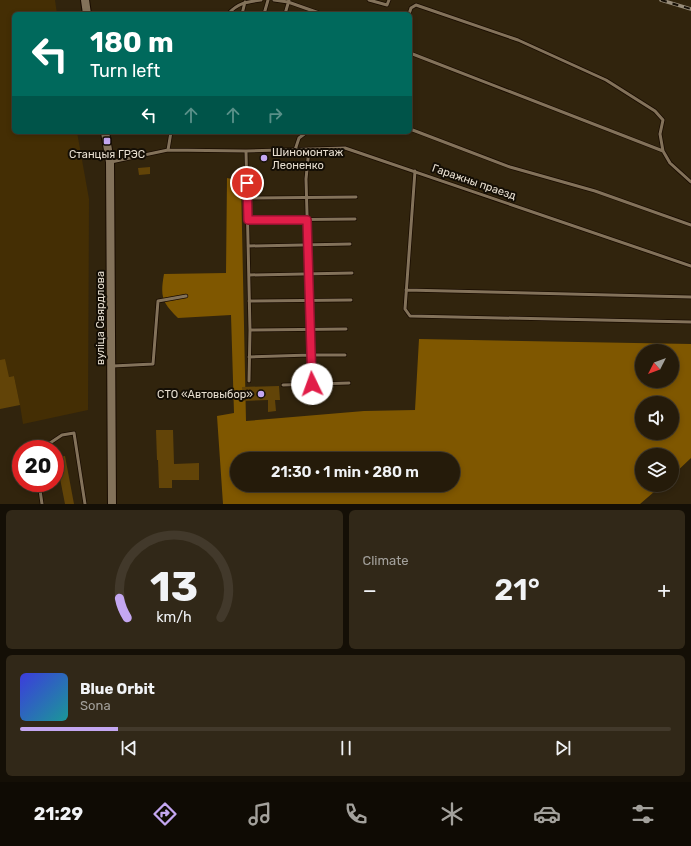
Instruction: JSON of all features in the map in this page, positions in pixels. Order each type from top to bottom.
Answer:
[{"type":"main road","points":[[85,0],[87,12]]},
{"type":"main road","name":"вуліца Свярдлова","points":[[105,134],[110,162],[112,504]]},
{"type":"lane","points":[[230,12],[234,7],[246,1],[261,0]]},
{"type":"lane","points":[[265,12],[268,0]]},
{"type":"lane","points":[[274,0],[289,1],[317,12]]},
{"type":"lane","points":[[369,0],[387,5],[389,0]]},
{"type":"lane","points":[[410,12],[418,0]]},
{"type":"lane","points":[[243,12],[246,1]]},
{"type":"lane","points":[[286,12],[289,1]]},
{"type":"lane","points":[[414,6],[416,5],[518,40],[606,80],[655,111],[663,120],[660,134],[663,151],[670,163],[691,182]]},
{"type":"lane","points":[[412,54],[663,151]]},
{"type":"lane","points":[[412,130],[510,167],[595,191],[691,225]]},
{"type":"lane","points":[[168,150],[171,134]]},
{"type":"lane","points":[[295,150],[299,138],[304,134]]},
{"type":"lane","name":"Гаражны праезд","points":[[110,162],[168,150],[246,151],[345,148],[691,266]]},
{"type":"lane","points":[[309,149],[306,198],[312,384]]},
{"type":"lane","points":[[246,151],[250,330],[249,381]]},
{"type":"lane","points":[[414,171],[405,309],[410,316],[691,322]]},
{"type":"lane","points":[[247,198],[356,197]]},
{"type":"lane","points":[[248,220],[355,219]]},
{"type":"lane","points":[[248,246],[350,244]]},
{"type":"lane","points":[[248,275],[352,273]]},
{"type":"lane","points":[[406,290],[691,297]]},
{"type":"lane","points":[[111,366],[153,364],[158,301],[186,296]]},
{"type":"lane","points":[[249,301],[351,300]]},
{"type":"lane","points":[[250,330],[346,329]]},
{"type":"lane","points":[[249,357],[345,355]]},
{"type":"lane","points":[[284,385],[349,383]]},
{"type":"lane","points":[[54,440],[62,435],[74,433],[85,504]]},
{"type":"lane","points":[[40,492],[42,504]]},
{"type":"shaded area","points":[[0,0],[55,0],[57,12],[12,12],[12,134],[77,134],[89,199],[88,410],[23,424],[14,376],[9,377],[0,360]]},
{"type":"shaded area","points":[[227,178],[241,181],[246,421],[364,411],[415,410],[419,339],[691,344],[691,458],[679,469],[679,448],[635,448],[635,492],[654,492],[640,504],[223,504],[217,416],[234,413],[231,315],[178,318],[168,308],[162,294],[164,274],[226,273]]},
{"type":"building","points":[[150,167],[150,174],[139,175],[138,168]]},
{"type":"building","points":[[5,359],[9,377],[14,376],[20,405],[0,409],[0,360]]},
{"type":"building","name":"СТО «Автовыбор»","points":[[279,386],[280,400],[275,400],[276,411],[268,412],[268,400],[243,401],[242,387]]},
{"type":"building","points":[[156,430],[173,430],[174,464],[199,463],[199,480],[172,480],[172,488],[159,488]]},
{"type":"building","points":[[64,456],[74,504],[65,504],[63,492],[64,492]]},
{"type":"railway","points":[[661,0],[691,9]]},
{"type":"place","name":"Станцыя ГРЭС","points":[[107,141]]},
{"type":"place","name":"Шиномонтаж Леоненко","points":[[264,158]]},
{"type":"place","name":"СТО «Автовыбор»","points":[[261,394]]},
{"type":"route","points":[[247,183],[248,220],[307,220],[312,384]]}]
